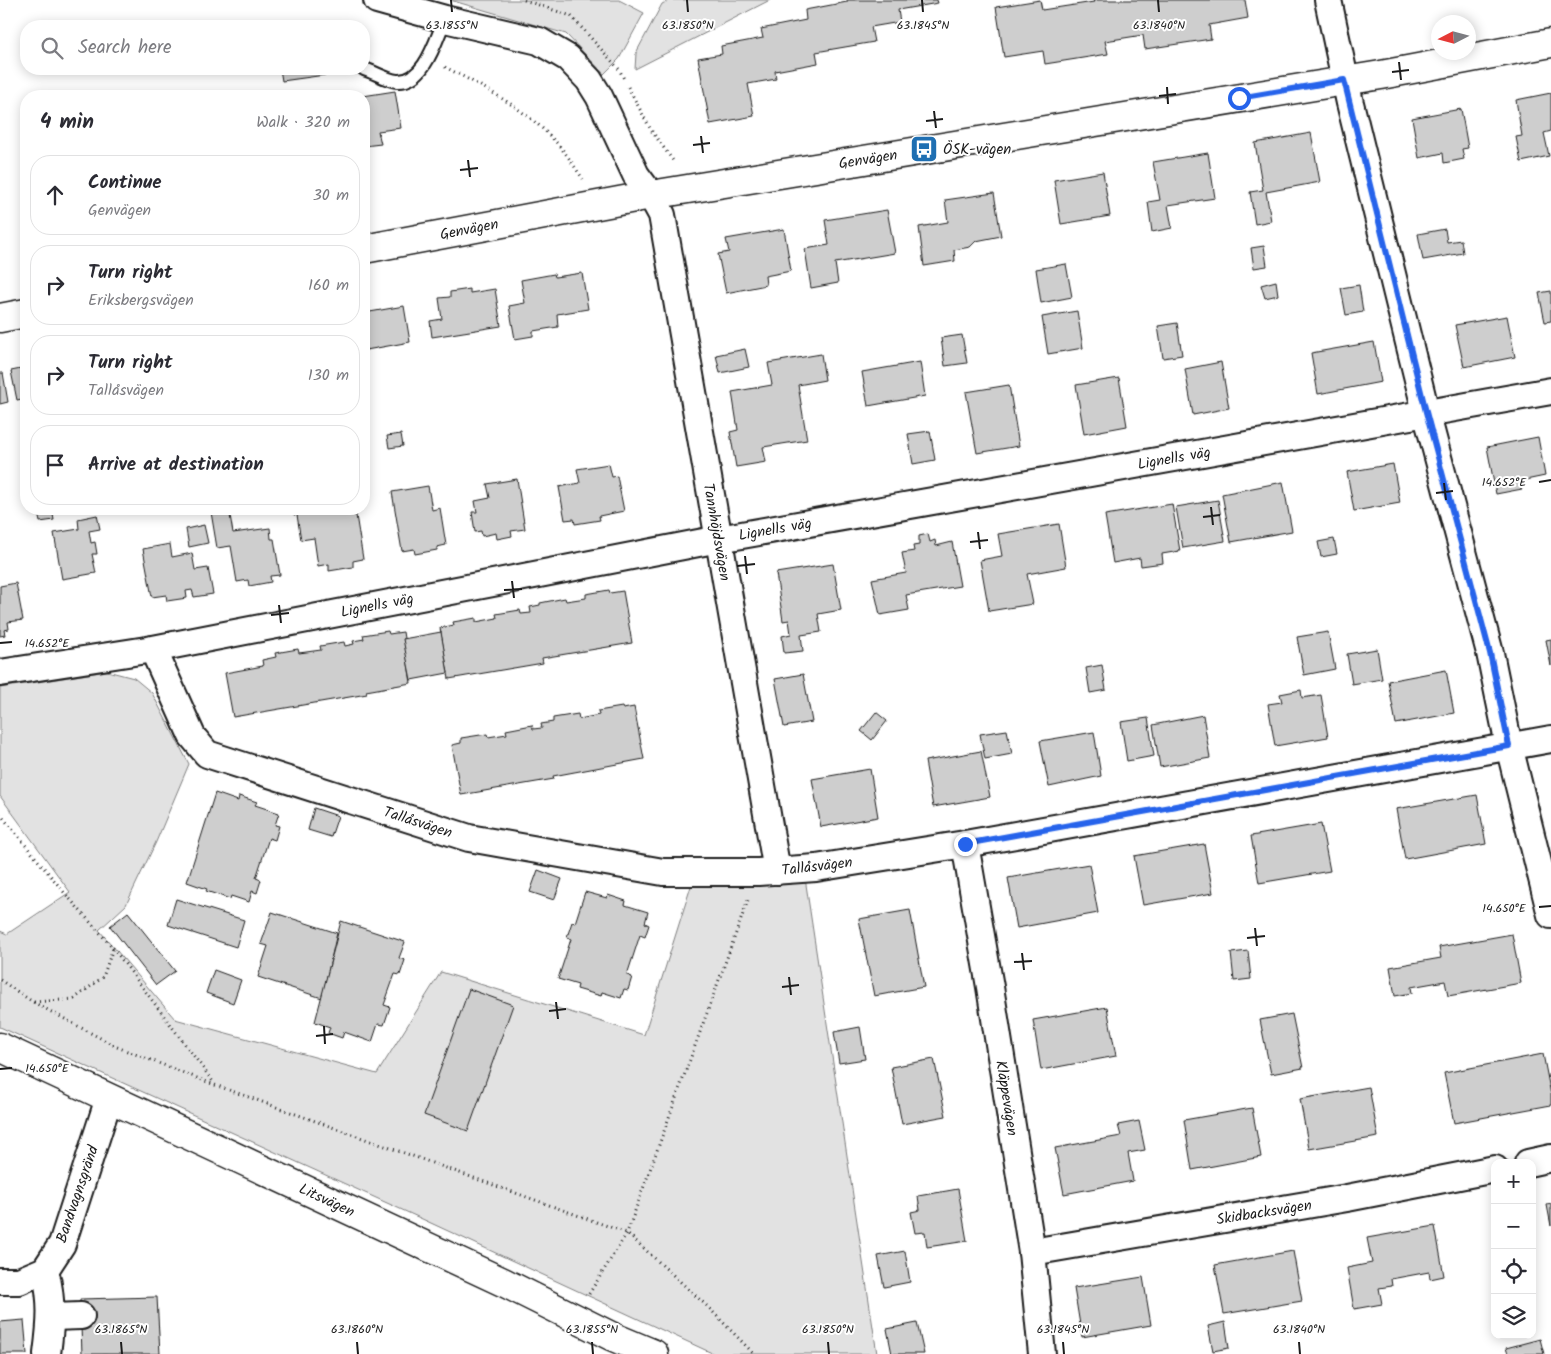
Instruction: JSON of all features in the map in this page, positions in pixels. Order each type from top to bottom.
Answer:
[{"type":"street","points":[[377,0],[445,19],[539,41],[568,58],[589,80],[599,96],[636,175],[651,195]]},
{"type":"street","points":[[1328,0],[1344,80],[1426,412],[1490,653],[1509,746],[1551,915]]},
{"type":"street","name":"Genvägen","points":[[370,248],[651,195],[1551,44]]},
{"type":"street","name":"Tannhöjdsvägen","points":[[651,195],[662,215],[719,539],[768,872]]},
{"type":"street","points":[[0,318],[20,313]]},
{"type":"street","name":"Lignells väg","points":[[0,673],[153,649],[719,539],[1551,391]]},
{"type":"street","name":"Tallåsvägen","points":[[153,649],[192,736],[207,754],[469,838],[663,872],[768,872],[816,868],[965,844],[1551,739]]},
{"type":"street","name":"Kläppevägen","points":[[965,844],[1032,1252],[1042,1354]]},
{"type":"street","name":"Litsvägen","points":[[0,1047],[496,1279],[574,1318],[607,1345],[654,1354]]},
{"type":"street","name":"Bandvagnsgränd","points":[[45,1270],[62,1244],[109,1098]]},
{"type":"street","points":[[1536,1161],[1551,1158]]},
{"type":"street","name":"Skidbacksvägen","points":[[1032,1252],[1347,1198],[1491,1170]]},
{"type":"street","points":[[0,1281],[19,1281],[45,1270],[50,1289],[52,1317],[48,1354]]},
{"type":"street","points":[[52,1317],[81,1316]]},
{"type":"lane","points":[[370,71],[398,81],[414,77],[426,63],[445,19]]},
{"type":"path","points":[[524,0],[571,16],[595,42],[619,69],[651,130],[677,167]]},
{"type":"path","points":[[433,46],[437,63],[497,95],[523,112],[553,139],[573,163],[588,186]]},
{"type":"path","points":[[0,814],[62,891],[113,948],[215,1085]]},
{"type":"path","points":[[574,1318],[627,1233],[768,872]]},
{"type":"path","points":[[33,1002],[74,999],[103,977],[113,948]]},
{"type":"path","points":[[0,980],[33,1002],[117,1047],[215,1085],[627,1233],[708,1307],[754,1354]]},
{"type":"shaded area","points":[[450,0],[619,0],[644,13],[619,59],[604,74],[566,34]]},
{"type":"shaded area","points":[[670,0],[770,0],[635,69],[636,53],[662,4]]},
{"type":"shaded area","points":[[107,671],[134,678],[152,693],[189,764],[156,842],[126,905],[99,930],[175,1019],[377,1074],[441,972],[644,1035],[692,883],[805,878],[877,1354],[714,1354],[0,1027],[0,931],[7,934],[70,892],[0,796],[0,688]]},
{"type":"building","points":[[847,0],[937,0],[938,3],[898,10],[900,22],[871,27],[874,42],[816,52],[818,63],[775,71],[776,79],[748,84],[754,116],[710,124],[698,58],[722,54],[721,46],[763,38],[761,29],[806,20],[805,10],[847,2]]},
{"type":"building","points":[[1040,0],[1042,10],[1094,2],[1093,0],[1245,0],[1248,18],[1209,25],[1211,39],[1145,49],[1143,35],[1105,41],[1108,54],[1045,64],[1043,51],[1004,57],[996,7]]},
{"type":"building","points":[[281,75],[325,75],[282,81]]},
{"type":"building","points":[[395,91],[401,128],[378,131],[381,144],[370,145],[370,95]]},
{"type":"building","points":[[1551,93],[1551,131],[1544,133],[1549,156],[1521,162],[1516,137],[1522,136],[1516,100]]},
{"type":"building","points":[[1461,109],[1468,148],[1462,149],[1464,159],[1444,163],[1443,153],[1419,158],[1412,118]]},
{"type":"building","points":[[1311,133],[1320,182],[1266,192],[1271,221],[1255,224],[1250,192],[1263,190],[1255,143]]},
{"type":"building","points":[[1208,153],[1215,198],[1168,205],[1172,228],[1152,232],[1148,202],[1160,200],[1153,162]]},
{"type":"building","points":[[1103,172],[1110,216],[1061,224],[1054,180]]},
{"type":"building","points":[[994,193],[1001,236],[976,241],[970,247],[954,250],[955,261],[924,266],[919,227],[948,222],[945,200]]},
{"type":"building","points":[[887,210],[895,253],[835,263],[838,283],[811,288],[805,249],[829,245],[825,220]]},
{"type":"building","points":[[784,229],[791,271],[765,276],[766,285],[726,293],[718,254],[729,252],[726,239]]},
{"type":"building","points":[[1445,229],[1447,242],[1461,240],[1463,253],[1423,260],[1418,234]]},
{"type":"building","points":[[1264,246],[1267,266],[1254,268],[1251,248]]},
{"type":"building","points":[[1066,264],[1072,297],[1041,303],[1036,269]]},
{"type":"building","points":[[582,273],[588,309],[557,314],[558,327],[533,331],[533,336],[515,339],[509,306],[525,303],[521,280],[554,274],[555,277]]},
{"type":"building","points":[[1276,281],[1278,295],[1265,298],[1261,285]]},
{"type":"building","points":[[1359,285],[1363,312],[1346,315],[1341,288]]},
{"type":"building","points":[[470,289],[470,293],[495,289],[501,326],[432,337],[430,321],[442,319],[439,298],[450,297],[450,292]]},
{"type":"building","points":[[1551,291],[1551,321],[1545,322],[1539,293]]},
{"type":"building","points":[[404,306],[410,342],[370,349],[370,312]]},
{"type":"building","points":[[1077,311],[1083,348],[1048,354],[1042,317]]},
{"type":"building","points":[[1507,316],[1515,357],[1464,367],[1455,325]]},
{"type":"building","points":[[1177,323],[1182,355],[1163,358],[1158,326]]},
{"type":"building","points":[[962,335],[967,363],[945,366],[941,338]]},
{"type":"building","points":[[1374,342],[1381,382],[1318,394],[1311,353]]},
{"type":"building","points":[[745,349],[749,367],[720,373],[716,355]]},
{"type":"building","points":[[821,354],[825,380],[798,385],[807,440],[763,447],[766,462],[736,467],[730,432],[738,430],[732,392],[772,385],[768,363]]},
{"type":"building","points":[[920,362],[925,396],[868,406],[862,372]]},
{"type":"building","points":[[1221,362],[1229,408],[1193,415],[1185,369]]},
{"type":"building","points":[[20,369],[20,399],[17,400],[11,371]]},
{"type":"building","points":[[0,373],[3,373],[8,402],[0,404]]},
{"type":"building","points":[[1119,378],[1127,426],[1084,434],[1076,385]]},
{"type":"building","points":[[1009,385],[1019,446],[977,453],[966,392]]},
{"type":"building","points":[[930,431],[935,460],[913,464],[908,434]]},
{"type":"building","points":[[401,434],[403,446],[389,448],[387,436]]},
{"type":"building","points":[[1538,437],[1545,476],[1521,481],[1522,489],[1496,494],[1487,447]]},
{"type":"building","points":[[609,464],[612,477],[617,476],[624,511],[599,516],[600,520],[575,524],[574,519],[565,520],[559,487],[580,483],[577,469]]},
{"type":"building","points":[[1393,464],[1400,503],[1354,511],[1347,472]]},
{"type":"building","points":[[517,479],[525,529],[511,531],[512,536],[497,539],[496,533],[482,536],[481,531],[475,532],[472,512],[477,512],[475,501],[490,498],[487,484]]},
{"type":"building","points":[[1283,482],[1292,531],[1231,542],[1222,494]]},
{"type":"building","points":[[428,486],[432,510],[440,508],[446,545],[437,547],[437,550],[415,554],[414,549],[402,551],[392,492]]},
{"type":"building","points":[[1218,500],[1225,541],[1183,548],[1176,507]]},
{"type":"building","points":[[1172,504],[1180,551],[1162,554],[1163,563],[1141,566],[1140,558],[1113,563],[1105,515]]},
{"type":"building","points":[[38,515],[53,515],[54,520],[40,522]]},
{"type":"building","points":[[97,515],[100,529],[89,531],[91,543],[95,542],[97,554],[92,554],[96,573],[62,579],[54,533],[79,529],[78,519]]},
{"type":"building","points":[[212,515],[230,515],[233,533],[270,528],[271,539],[274,539],[280,575],[270,576],[271,582],[249,586],[248,580],[237,582],[231,546],[217,548]]},
{"type":"building","points":[[297,515],[356,515],[363,559],[353,561],[353,567],[329,571],[329,564],[318,566],[314,538],[301,540]]},
{"type":"building","points":[[1059,524],[1066,567],[1027,574],[1033,604],[989,611],[980,560],[1002,556],[998,534]]},
{"type":"building","points":[[204,525],[208,543],[189,547],[186,529]]},
{"type":"building","points":[[928,534],[930,542],[935,540],[936,546],[952,542],[960,586],[906,595],[909,610],[880,615],[872,579],[906,573],[902,553],[914,551],[913,546],[919,545],[919,536]]},
{"type":"building","points":[[1334,539],[1337,554],[1321,557],[1318,542]]},
{"type":"building","points":[[170,544],[172,557],[192,553],[195,570],[208,568],[213,594],[194,597],[192,590],[186,591],[187,598],[167,601],[166,595],[152,597],[143,549]]},
{"type":"building","points":[[833,564],[841,610],[818,614],[821,632],[801,635],[803,651],[784,653],[782,636],[791,634],[789,620],[783,621],[776,573]]},
{"type":"building","points":[[16,583],[23,620],[8,622],[9,629],[4,630],[5,635],[0,636],[0,586]]},
{"type":"building","points":[[609,590],[610,593],[623,591],[632,643],[542,658],[543,663],[449,679],[440,628],[454,625],[453,622],[476,618],[476,622],[497,618],[496,614],[520,610],[521,614],[531,613],[530,607],[540,605],[540,603],[565,598],[566,601],[586,598],[586,594]]},
{"type":"building","points":[[388,631],[389,634],[403,632],[411,683],[366,691],[367,694],[233,717],[225,673],[263,666],[262,660],[276,657],[275,653],[298,649],[299,653],[321,650],[320,646],[344,642],[345,646],[354,644],[353,641],[364,639],[363,635]]},
{"type":"building","points":[[441,632],[448,673],[411,680],[403,639]]},
{"type":"building","points":[[1328,632],[1335,669],[1304,675],[1297,637]]},
{"type":"building","points":[[1551,639],[1551,666],[1546,640]]},
{"type":"building","points":[[1377,649],[1382,679],[1352,684],[1347,654]]},
{"type":"building","points":[[1102,665],[1106,690],[1090,693],[1086,668]]},
{"type":"building","points":[[1446,670],[1454,713],[1396,724],[1388,681]]},
{"type":"building","points":[[803,674],[812,722],[784,727],[775,679]]},
{"type":"building","points":[[1301,690],[1302,698],[1321,695],[1328,737],[1275,746],[1268,704],[1282,702],[1280,694]]},
{"type":"building","points":[[622,707],[623,709],[634,707],[644,759],[553,776],[554,779],[461,795],[452,745],[461,743],[461,738],[487,734],[488,737],[507,734],[506,730],[532,725],[533,729],[542,728],[541,724],[553,722],[553,718],[578,714],[579,719],[599,715],[598,711]]},
{"type":"building","points":[[876,712],[887,721],[872,740],[861,731]]},
{"type":"building","points":[[1203,715],[1210,758],[1160,767],[1153,725]]},
{"type":"building","points":[[1148,718],[1154,756],[1127,761],[1121,722]]},
{"type":"building","points":[[1007,730],[1012,754],[985,759],[980,734]]},
{"type":"building","points":[[1094,732],[1101,776],[1049,787],[1040,741]]},
{"type":"building","points":[[981,751],[990,797],[933,807],[925,761]]},
{"type":"building","points":[[870,769],[878,817],[821,827],[812,779]]},
{"type":"building","points":[[215,793],[238,801],[239,796],[257,802],[255,805],[279,813],[275,825],[279,826],[275,840],[269,838],[256,878],[261,880],[257,893],[252,891],[249,902],[231,896],[230,899],[187,882]]},
{"type":"building","points":[[1477,795],[1486,844],[1405,859],[1396,809]]},
{"type":"building","points":[[314,808],[338,816],[331,837],[308,830]]},
{"type":"building","points":[[1321,824],[1330,871],[1259,883],[1251,836]]},
{"type":"building","points":[[1204,844],[1213,893],[1143,905],[1134,856]]},
{"type":"building","points":[[1089,864],[1098,913],[1017,928],[1008,878]]},
{"type":"building","points":[[538,870],[562,879],[554,900],[530,892]]},
{"type":"building","points":[[585,892],[607,898],[608,895],[626,901],[625,905],[648,912],[645,923],[649,925],[645,937],[640,935],[627,975],[632,977],[628,990],[624,989],[621,998],[602,992],[601,996],[577,989],[578,985],[558,979],[571,939],[567,937],[572,922],[575,923]]},
{"type":"building","points":[[176,899],[244,920],[236,947],[168,925]]},
{"type":"building","points":[[910,910],[924,987],[874,996],[859,919]]},
{"type":"building","points":[[128,912],[175,971],[156,985],[110,926]]},
{"type":"building","points":[[272,912],[337,933],[322,998],[258,977],[268,946],[261,944]]},
{"type":"building","points":[[341,921],[405,942],[399,958],[405,960],[400,975],[395,974],[384,1005],[390,1007],[384,1025],[378,1024],[372,1042],[344,1032],[342,1038],[328,1033],[330,1027],[315,1022]]},
{"type":"building","points":[[1512,934],[1521,983],[1448,996],[1445,981],[1411,987],[1412,993],[1395,996],[1390,967],[1441,958],[1439,947]]},
{"type":"building","points":[[1248,951],[1251,979],[1234,981],[1231,953]]},
{"type":"building","points":[[214,970],[241,980],[233,1003],[206,993]]},
{"type":"building","points":[[469,989],[513,1005],[468,1131],[424,1115]]},
{"type":"building","points":[[1107,1007],[1116,1056],[1041,1070],[1033,1020]]},
{"type":"building","points":[[1292,1014],[1303,1068],[1271,1074],[1260,1020]]},
{"type":"building","points":[[860,1027],[865,1059],[839,1063],[834,1032]]},
{"type":"building","points":[[1543,1054],[1551,1095],[1551,1105],[1454,1123],[1444,1073]]},
{"type":"building","points":[[934,1059],[946,1116],[902,1124],[891,1067]]},
{"type":"building","points":[[1369,1087],[1378,1137],[1309,1149],[1300,1099]]},
{"type":"building","points":[[1252,1108],[1261,1157],[1192,1170],[1184,1120]]},
{"type":"building","points":[[1139,1121],[1145,1150],[1128,1153],[1133,1181],[1064,1194],[1055,1148],[1121,1136],[1118,1125]]},
{"type":"building","points":[[958,1189],[967,1241],[927,1247],[925,1232],[915,1233],[911,1212],[920,1210],[918,1196]]},
{"type":"building","points":[[1551,1204],[1551,1226],[1547,1205]]},
{"type":"building","points":[[1435,1226],[1444,1276],[1430,1279],[1429,1272],[1391,1279],[1392,1286],[1379,1288],[1382,1304],[1354,1309],[1347,1268],[1372,1263],[1367,1238]]},
{"type":"building","points":[[905,1251],[910,1282],[884,1287],[878,1256]]},
{"type":"building","points":[[1293,1251],[1302,1301],[1224,1314],[1215,1265]]},
{"type":"building","points":[[1143,1277],[1151,1325],[1082,1337],[1074,1288]]},
{"type":"building","points":[[157,1297],[160,1354],[82,1354],[80,1299]]},
{"type":"building","points":[[24,1320],[27,1354],[0,1354],[0,1322]]},
{"type":"building","points":[[1225,1322],[1229,1348],[1213,1351],[1208,1326]]},
{"type":"building","points":[[917,1323],[924,1354],[892,1354],[887,1329]]},
{"type":"building","points":[[1540,1339],[1544,1354],[1508,1354],[1506,1348]]},
{"type":"place","name":"ÖSK-vägen","points":[[924,149]]},
{"type":"route","points":[[965,844],[1509,746],[1490,653],[1426,412],[1344,80],[1239,98]]}]
